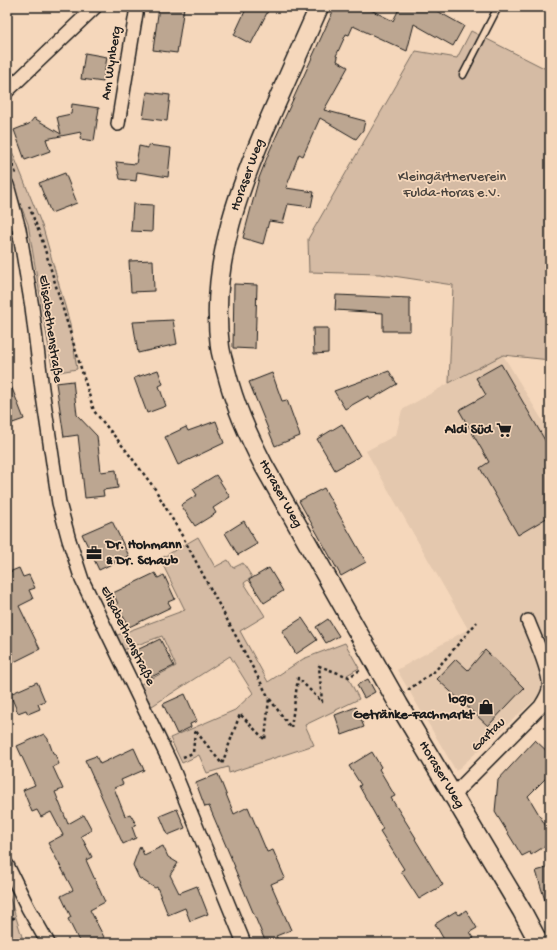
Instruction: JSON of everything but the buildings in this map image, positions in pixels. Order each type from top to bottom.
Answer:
[{"type":"main road","name":"Horaser Weg","points":[[319,7],[247,172],[235,208],[221,267],[218,292],[217,321],[220,349],[231,390],[245,429],[264,466],[399,705],[522,911],[539,943]]},
{"type":"street","points":[[7,91],[95,7]]},
{"type":"street","name":"Am Wynberg","points":[[118,124],[137,7]]},
{"type":"street","name":"Elisabethenstraße","points":[[7,185],[19,229],[32,307],[42,389],[58,495],[69,540],[82,580],[170,762],[244,943]]},
{"type":"street","name":"Gartau","points":[[453,795],[548,700],[550,689],[549,677],[528,621]]},
{"type":"street","points":[[7,865],[28,908],[48,943]]},
{"type":"lane","points":[[463,75],[498,7]]},
{"type":"path","points":[[7,148],[17,175]]},
{"type":"path","points":[[28,203],[42,240],[94,411],[155,489],[185,541],[269,698],[291,728],[298,678],[322,702],[319,666],[349,677],[364,668]]},
{"type":"path","points":[[404,692],[435,672],[477,622]]},
{"type":"path","points":[[182,758],[193,753],[195,730],[222,764],[240,714],[265,740],[269,698]]},
{"type":"shaded area","points":[[503,355],[550,433],[550,628],[547,630],[550,638],[550,686],[456,771],[397,670],[468,629],[366,451],[396,435],[402,410],[449,383]]},
{"type":"green space","name":"Kleingärtnerverein Fulda-Horas e.V.","points":[[471,31],[550,71],[550,360],[503,355],[449,383],[453,285],[380,274],[309,272],[308,239],[416,51],[457,58]]},
{"type":"green space","points":[[7,139],[43,228],[70,324],[77,369],[53,373],[28,224],[7,170]]},
{"type":"green space","points":[[198,537],[215,567],[228,560],[233,568],[243,563],[252,577],[244,583],[265,616],[240,631],[268,682],[303,659],[345,643],[359,668],[347,675],[359,699],[305,725],[314,745],[229,773],[228,767],[207,773],[199,755],[182,763],[170,738],[235,710],[253,693],[230,656],[152,706],[139,685],[176,666],[162,636],[123,650],[115,636],[185,610],[160,559]]},
{"type":"green space","points":[[7,889],[24,943],[7,943]]},
{"type":"place","name":"Aldi Süd","points":[[504,430]]},
{"type":"place","name":"Dr. Hohmann & Dr. Schaub","points":[[94,553]]},
{"type":"place","name":"logo Getränke-Fachmarkt","points":[[486,707]]}]
